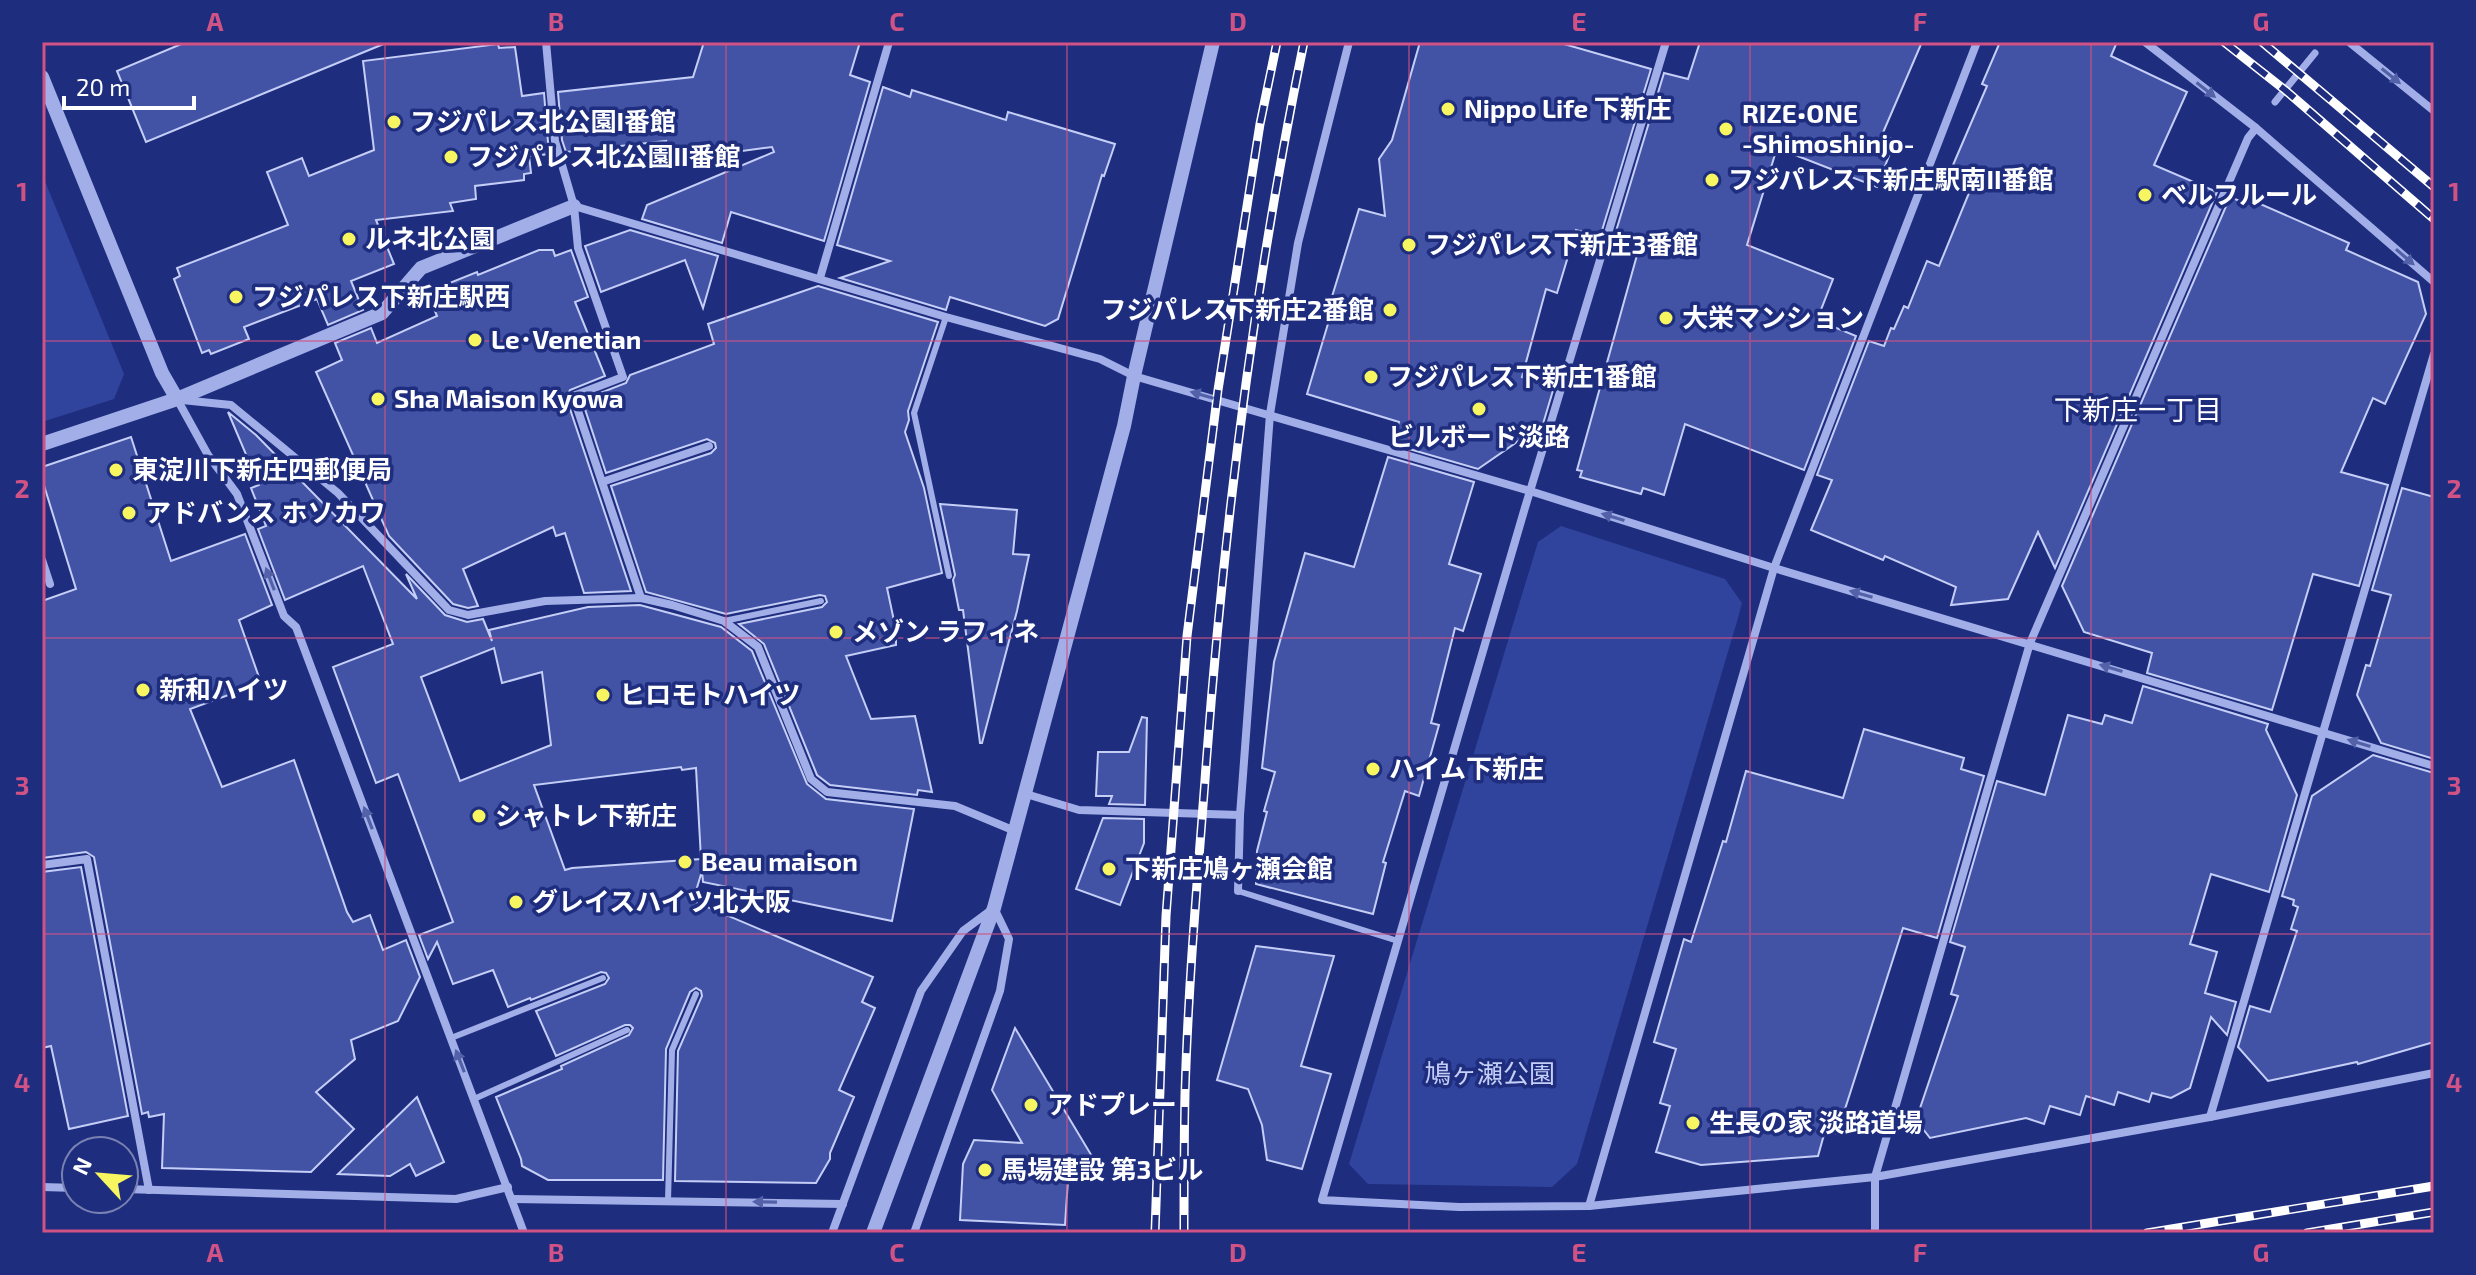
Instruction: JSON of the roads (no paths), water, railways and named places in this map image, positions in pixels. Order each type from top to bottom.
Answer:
[{"type":"street","points":[[546,42],[555,141],[574,206],[578,248],[623,377],[573,396],[641,598]]},
{"type":"street","points":[[820,278],[889,42]]},
{"type":"street","points":[[873,1233],[994,908],[1124,426],[1213,42]]},
{"type":"street","points":[[1238,891],[1240,815],[1270,414],[1298,243],[1349,42]]},
{"type":"street","points":[[1666,42],[1530,491],[1322,1200],[1459,1207],[1589,1206],[1875,1177],[2434,1073]]},
{"type":"street","points":[[1589,1206],[1774,568],[1977,42]]},
{"type":"street","points":[[2145,42],[2256,128],[2434,282]]},
{"type":"street","points":[[2349,42],[2434,111]]},
{"type":"street","points":[[2275,102],[2315,53]]},
{"type":"street","points":[[42,77],[162,373],[208,455],[237,494],[284,616],[296,627],[524,1233]]},
{"type":"street","points":[[1875,1233],[1875,1177],[2030,643],[2248,138],[2256,128]]},
{"type":"street","points":[[42,444],[177,399],[382,313],[421,268],[574,206],[946,317],[1100,359],[1134,376],[1530,491],[1774,568],[2434,766]]},
{"type":"street","points":[[2210,1117],[2434,354]]},
{"type":"street","points":[[177,399],[231,405],[338,493],[449,610],[468,615],[545,601],[641,598],[724,621],[758,647],[811,779],[827,792],[955,806],[1015,831]]},
{"type":"street","points":[[602,482],[709,446]]},
{"type":"street","points":[[42,560],[50,584]]},
{"type":"street","points":[[1026,794],[1079,810],[1240,815]]},
{"type":"street","points":[[42,865],[87,859],[149,1190]]},
{"type":"street","points":[[832,1233],[921,991],[963,931],[994,908]]},
{"type":"street","points":[[914,1233],[1000,991],[1009,939],[994,908]]},
{"type":"street","points":[[140,1190],[456,1199],[508,1187]]},
{"type":"street","points":[[512,1199],[843,1204]]},
{"type":"lane","points":[[946,317],[914,413],[949,576]]},
{"type":"lane","points":[[724,621],[821,601]]},
{"type":"lane","points":[[1238,891],[1398,941]]},
{"type":"lane","points":[[451,1038],[603,978]]},
{"type":"lane","points":[[668,1201],[672,1050],[696,994]]},
{"type":"lane","points":[[474,1099],[627,1030]]},
{"type":"railway","points":[[1155,1233],[1166,916],[1187,636],[1218,390],[1260,124],[1277,42]]},
{"type":"railway","points":[[1184,1233],[1185,1094],[1191,976],[1221,594],[1255,317],[1304,42]]},
{"type":"railway","points":[[2224,42],[2285,90],[2434,219]]},
{"type":"railway","points":[[2262,42],[2434,187]]},
{"type":"railway","points":[[2147,1233],[2434,1186]]},
{"type":"railway","points":[[2307,1233],[2434,1212]]},
{"type":"place","name":"Nippo Life 下新庄","points":[[1448,109]]},
{"type":"place","name":"フジパレス北公園I番館","points":[[394,122]]},
{"type":"place","name":"RIZE•ONE -Shimoshinjo-","points":[[1726,129]]},
{"type":"place","name":"フジパレス北公園II番館","points":[[451,157]]},
{"type":"place","name":"フジパレス下新庄駅南II番館","points":[[1712,180]]},
{"type":"place","name":"ベルフルール","points":[[2145,195]]},
{"type":"place","name":"ルネ北公園","points":[[349,239]]},
{"type":"place","name":"フジパレス下新庄3番館","points":[[1409,245]]},
{"type":"place","name":"フジパレス下新庄駅西","points":[[236,297]]},
{"type":"place","name":"フジパレス下新庄2番館","points":[[1390,310]]},
{"type":"place","name":"大栄マンション","points":[[1666,318]]},
{"type":"place","name":"Le･Venetian","points":[[475,340]]},
{"type":"place","name":"フジパレス下新庄1番館","points":[[1371,377]]},
{"type":"place","name":"Sha Maison Kyowa","points":[[378,399]]},
{"type":"place","name":"ビルボード淡路","points":[[1479,409]]},
{"type":"place","name":"東淀川下新庄四郵便局","points":[[116,470]]},
{"type":"place","name":"アドバンス ホソカワ","points":[[129,513]]},
{"type":"place","name":"メゾン ラフィネ","points":[[836,632]]},
{"type":"place","name":"新和ハイツ","points":[[143,690]]},
{"type":"place","name":"ヒロモトハイツ","points":[[603,695]]},
{"type":"place","name":"ハイム下新庄","points":[[1373,769]]},
{"type":"place","name":"シャトレ下新庄","points":[[479,816]]},
{"type":"place","name":"Beau maison","points":[[685,862]]},
{"type":"place","name":"下新庄鳩ヶ瀬会館","points":[[1109,869]]},
{"type":"place","name":"グレイスハイツ北大阪","points":[[516,902]]},
{"type":"place","name":"アドプレー","points":[[1031,1105]]},
{"type":"place","name":"生長の家 淡路道場","points":[[1693,1123]]},
{"type":"place","name":"馬場建設 第3ビル","points":[[985,1170]]},
{"type":"district","name":"下新庄一丁目","points":[[2138,410]]},
{"type":"park label","name":"鳩ヶ瀬公園","points":[[1490,1074]]}]
